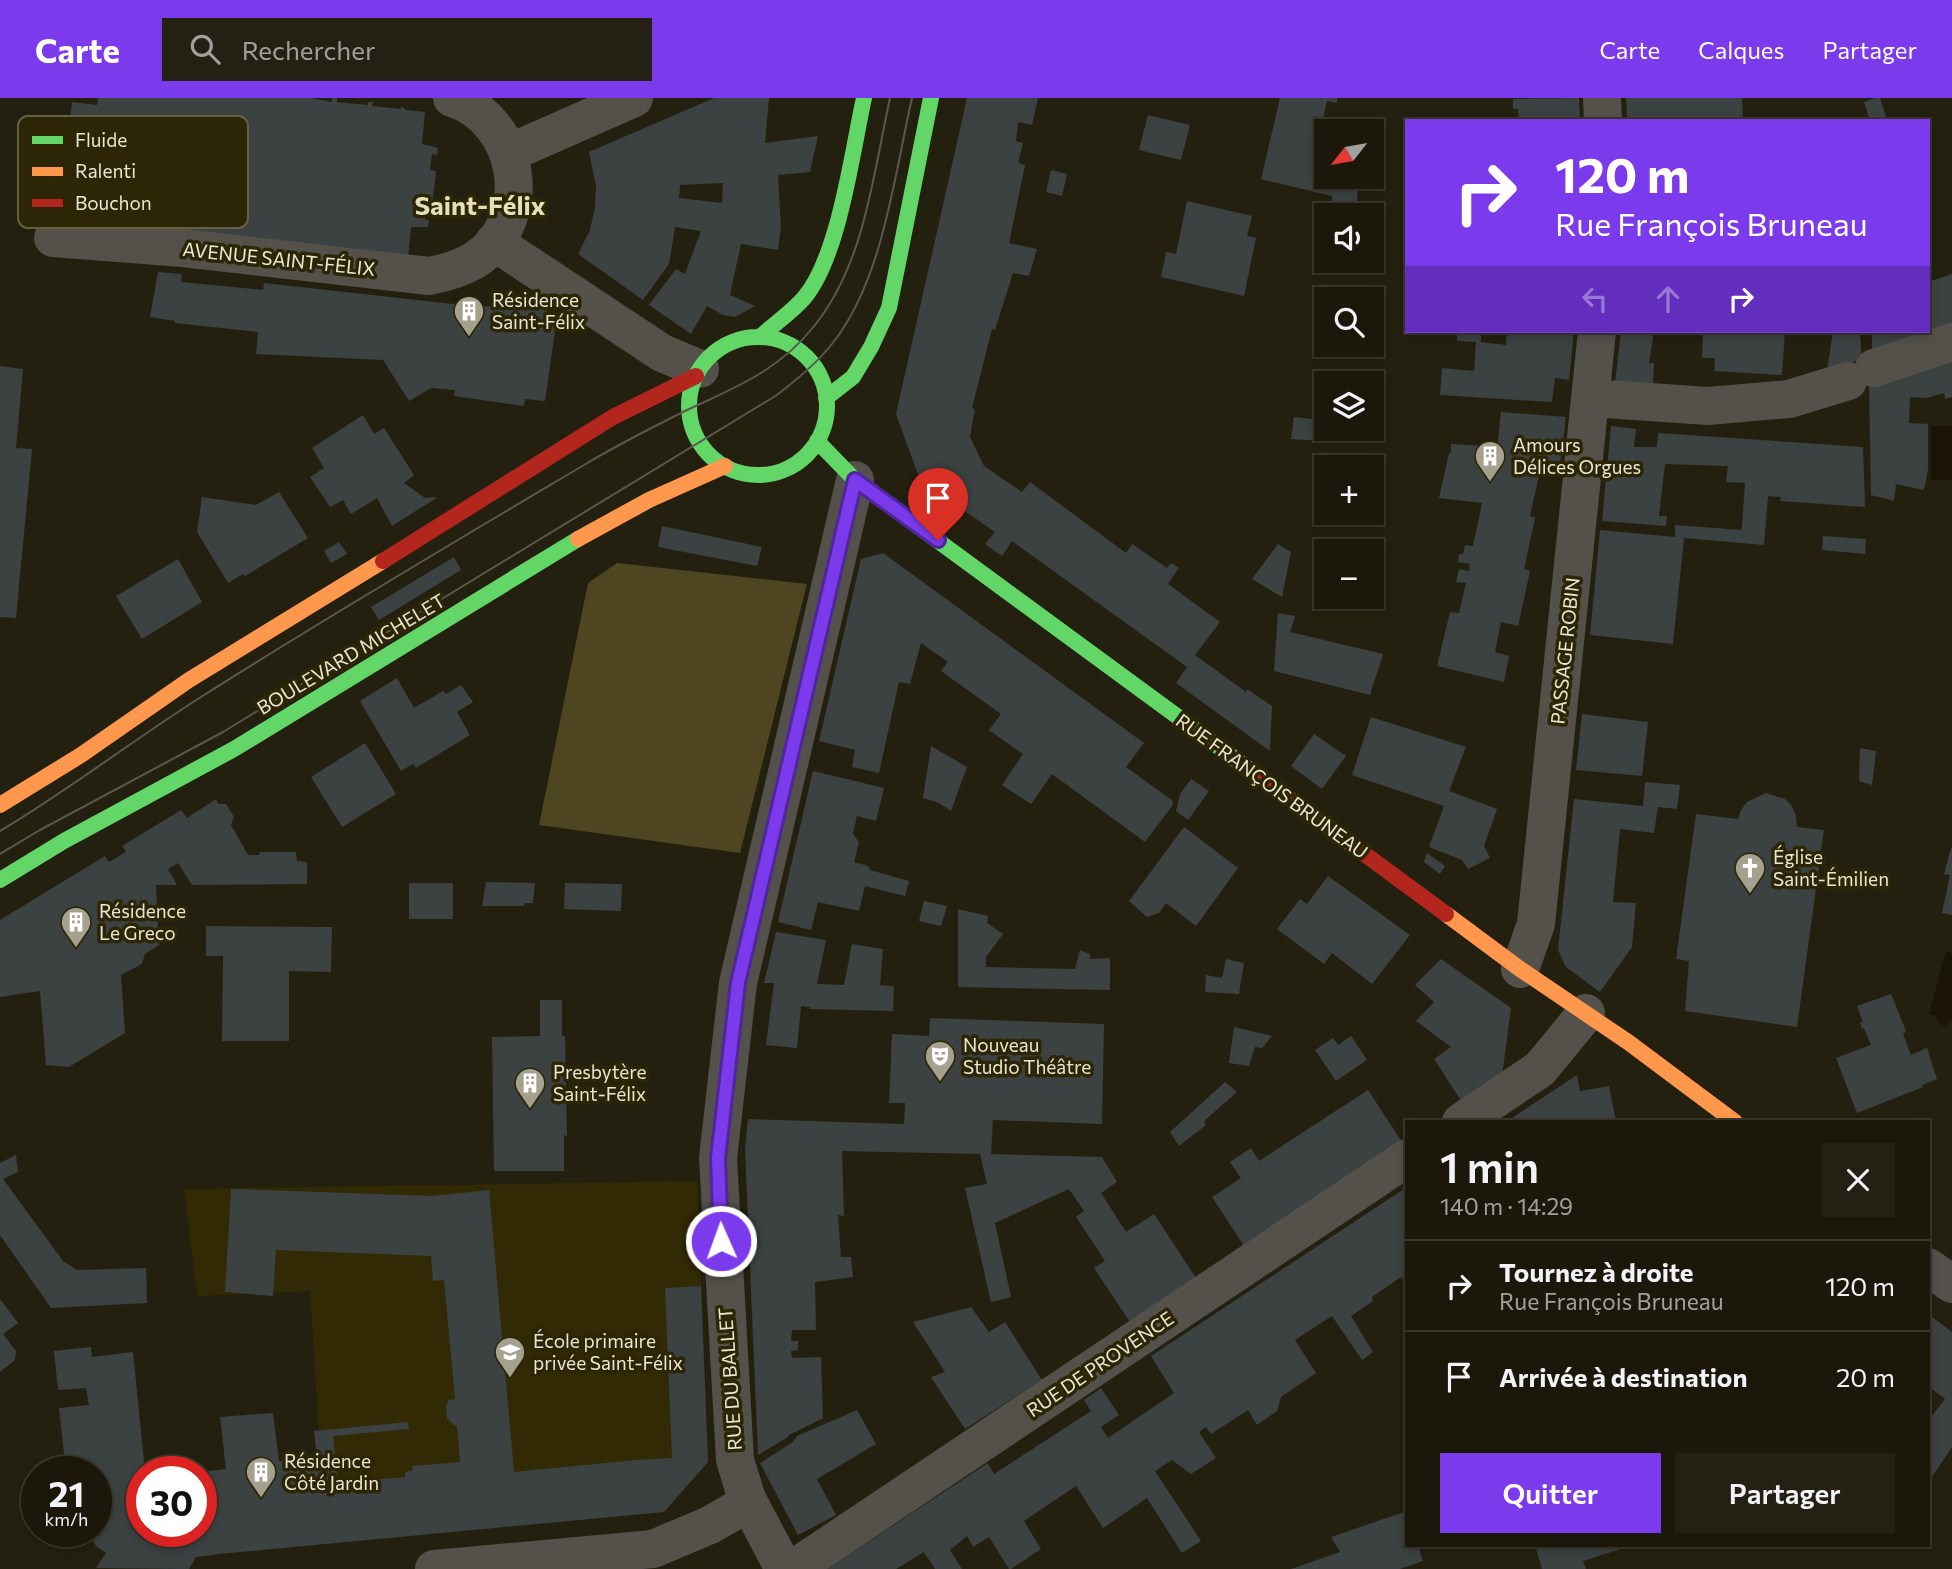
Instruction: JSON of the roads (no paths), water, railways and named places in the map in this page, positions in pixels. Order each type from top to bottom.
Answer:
[{"type":"street","points":[[509,153],[634,98]]},
{"type":"street","points":[[760,337],[804,298],[818,278],[835,232],[864,98]]},
{"type":"street","points":[[826,398],[853,377],[889,307],[931,98]]},
{"type":"street","points":[[1602,98],[1604,119]]},
{"type":"street","points":[[458,99],[478,110],[498,131],[509,153],[514,181],[513,202],[507,222],[494,242],[662,353],[698,372]]},
{"type":"street","name":"AVENUE SAINT-FÉLIX","points":[[53,238],[183,248],[429,276],[454,271],[477,259],[494,242]]},
{"type":"street","name":"PASSAGE ROBIN","points":[[1520,969],[1536,924],[1597,333]]},
{"type":"street","points":[[0,806],[81,755],[189,680],[566,448],[605,420],[698,372],[721,347],[740,339],[760,337],[783,342],[802,352],[819,374],[826,398],[825,420],[817,441],[796,463],[769,474],[738,472],[724,466],[707,451],[692,426],[689,402],[698,372]]},
{"type":"street","points":[[1591,398],[1709,406],[1789,399],[1952,342]]},
{"type":"street","name":"RUE FRANÇOIS BRUNEAU","points":[[817,441],[855,480],[1520,969],[1628,1042],[1732,1120]]},
{"type":"street","name":"BOULEVARD MICHELET","points":[[0,880],[64,841],[234,749],[612,519],[724,466]]},
{"type":"street","name":"RUE DU BALLET","points":[[784,1569],[747,1499],[735,1460],[718,1158],[738,983],[855,480]]},
{"type":"street","points":[[1464,1120],[1540,1069],[1561,1047],[1586,1013]]},
{"type":"street","name":"RUE DE PROVENCE","points":[[793,1569],[1405,1159]]},
{"type":"street","points":[[1930,1268],[1952,1284]]},
{"type":"street","points":[[433,1569],[653,1549],[710,1524],[736,1510],[747,1499]]},
{"type":"tram line","points":[[0,831],[201,697],[344,608],[596,458],[756,376],[787,354],[815,325],[845,274],[865,217],[890,98]]},
{"type":"tram line","points":[[0,854],[223,732],[791,384],[832,344],[863,290],[884,227],[912,98]]},
{"type":"place","name":"Résidence Saint-Félix","points":[[469,338]]},
{"type":"place","name":"Amours Délices Orgues","points":[[1490,483]]},
{"type":"place","name":"Église Saint-Émilien","points":[[1750,895]]},
{"type":"place","name":"Résidence Le Greco","points":[[76,949]]},
{"type":"place","name":"Nouveau Studio Théâtre","points":[[940,1083]]},
{"type":"place","name":"Presbytère Saint-Félix","points":[[530,1110]]},
{"type":"place","name":"École primaire privée Saint-Félix","points":[[510,1379]]},
{"type":"place","name":"Résidence Côté Jardin","points":[[261,1499]]},
{"type":"district","name":"Saint-Félix","points":[[480,206]]}]
